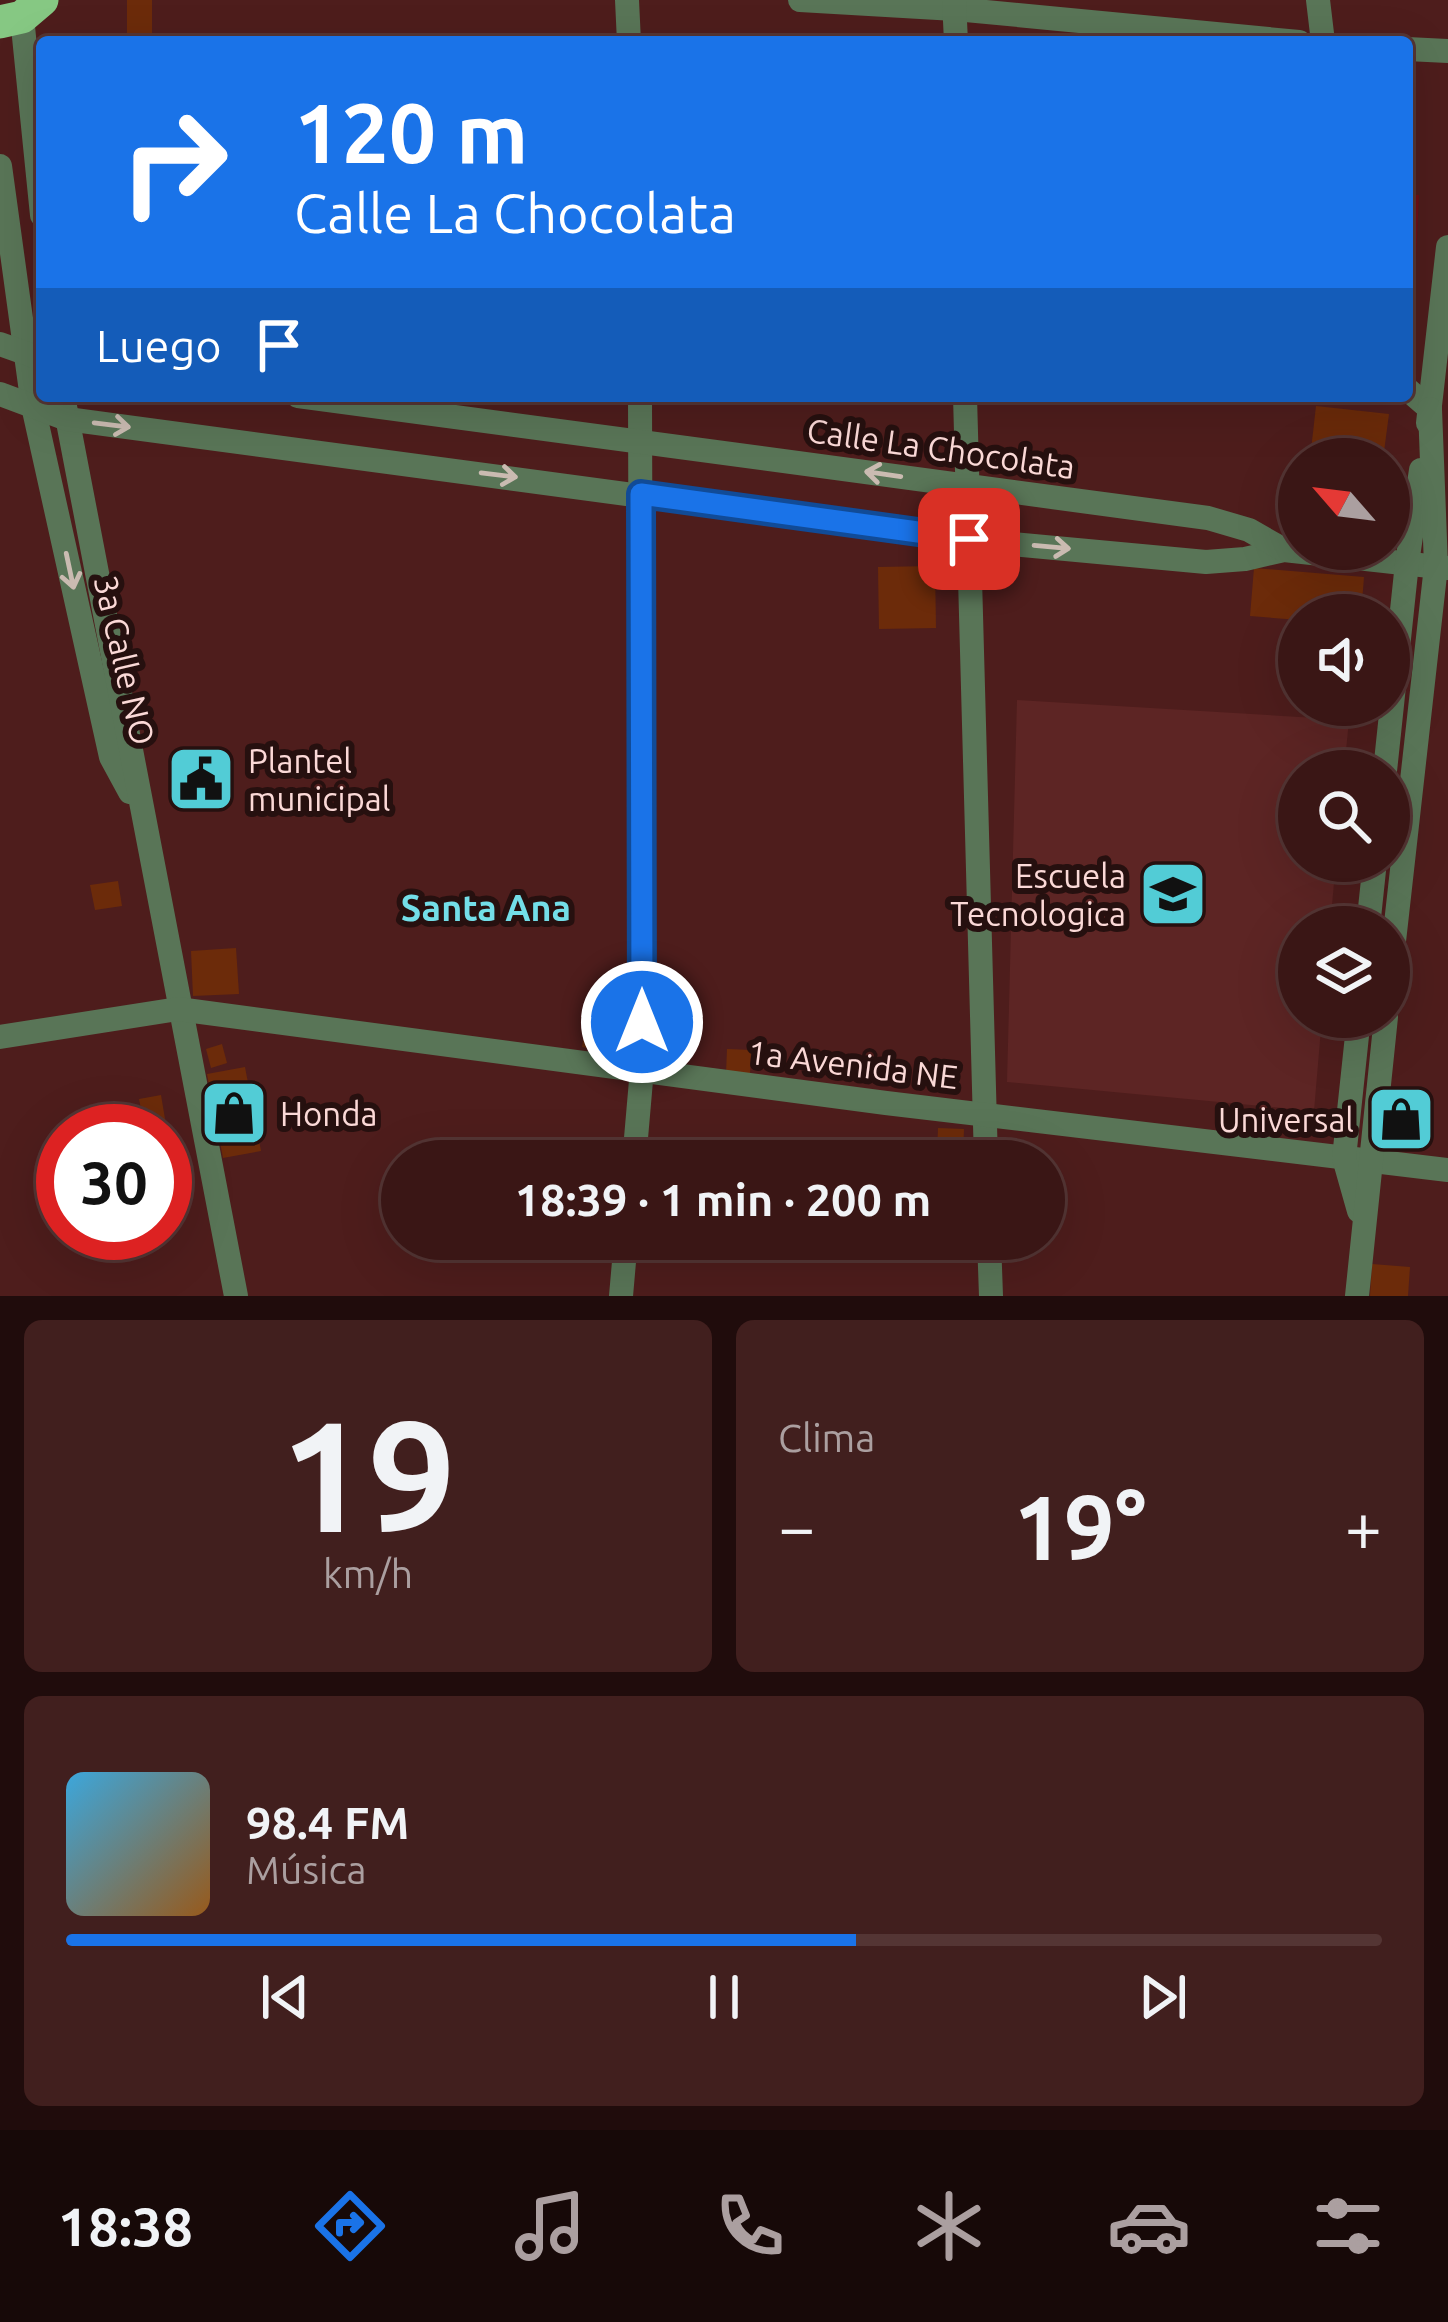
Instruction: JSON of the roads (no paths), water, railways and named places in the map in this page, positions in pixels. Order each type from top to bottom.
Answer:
[{"type":"street","points":[[627,0],[628,36]]},
{"type":"street","points":[[800,0],[954,4],[1245,36]]},
{"type":"street","points":[[1318,0],[1323,36]]},
{"type":"street","points":[[954,4],[956,36]]},
{"type":"street","points":[[21,13],[36,157]]},
{"type":"street","points":[[1413,49],[1448,51]]},
{"type":"street","name":"3a Calle NO","points":[[0,166],[33,406],[111,757],[142,815]]},
{"type":"street","points":[[1410,543],[1448,247]]},
{"type":"street","name":"Calle La Chocolata","points":[[0,394],[33,406],[969,539],[1206,562],[1278,551]]},
{"type":"street","points":[[1399,906],[1442,567],[1430,410],[1413,394]]},
{"type":"street","name":"Calle La Chocolata","points":[[344,402],[1208,518],[1249,530],[1278,547]]},
{"type":"street","points":[[636,1140],[643,1070],[640,402]]},
{"type":"street","points":[[965,402],[986,1140]]},
{"type":"street","name":"3a Calle NO","points":[[65,407],[142,815]]},
{"type":"street","name":"Calle La Chocolata","points":[[1410,563],[1442,567]]},
{"type":"street","points":[[1387,750],[1406,570]]},
{"type":"street","points":[[142,815],[236,1296]]},
{"type":"street","name":"1a Avenida NE","points":[[0,1037],[178,1009],[1448,1170]]},
{"type":"street","points":[[1357,1296],[1363,1225],[1357,1159],[1358,1038]]},
{"type":"street","points":[[1357,1159],[1381,1038]]},
{"type":"street","points":[[621,1296],[624,1260]]},
{"type":"street","points":[[990,1260],[991,1296]]},
{"type":"place","name":"Plantel municipal","points":[[201,779]]},
{"type":"place","name":"Escuela Tecnologica","points":[[1173,894]]},
{"type":"place","name":"Honda","points":[[234,1113]]},
{"type":"place","name":"Universal","points":[[1401,1119]]},
{"type":"district","name":"Santa Ana","points":[[486,907]]}]
